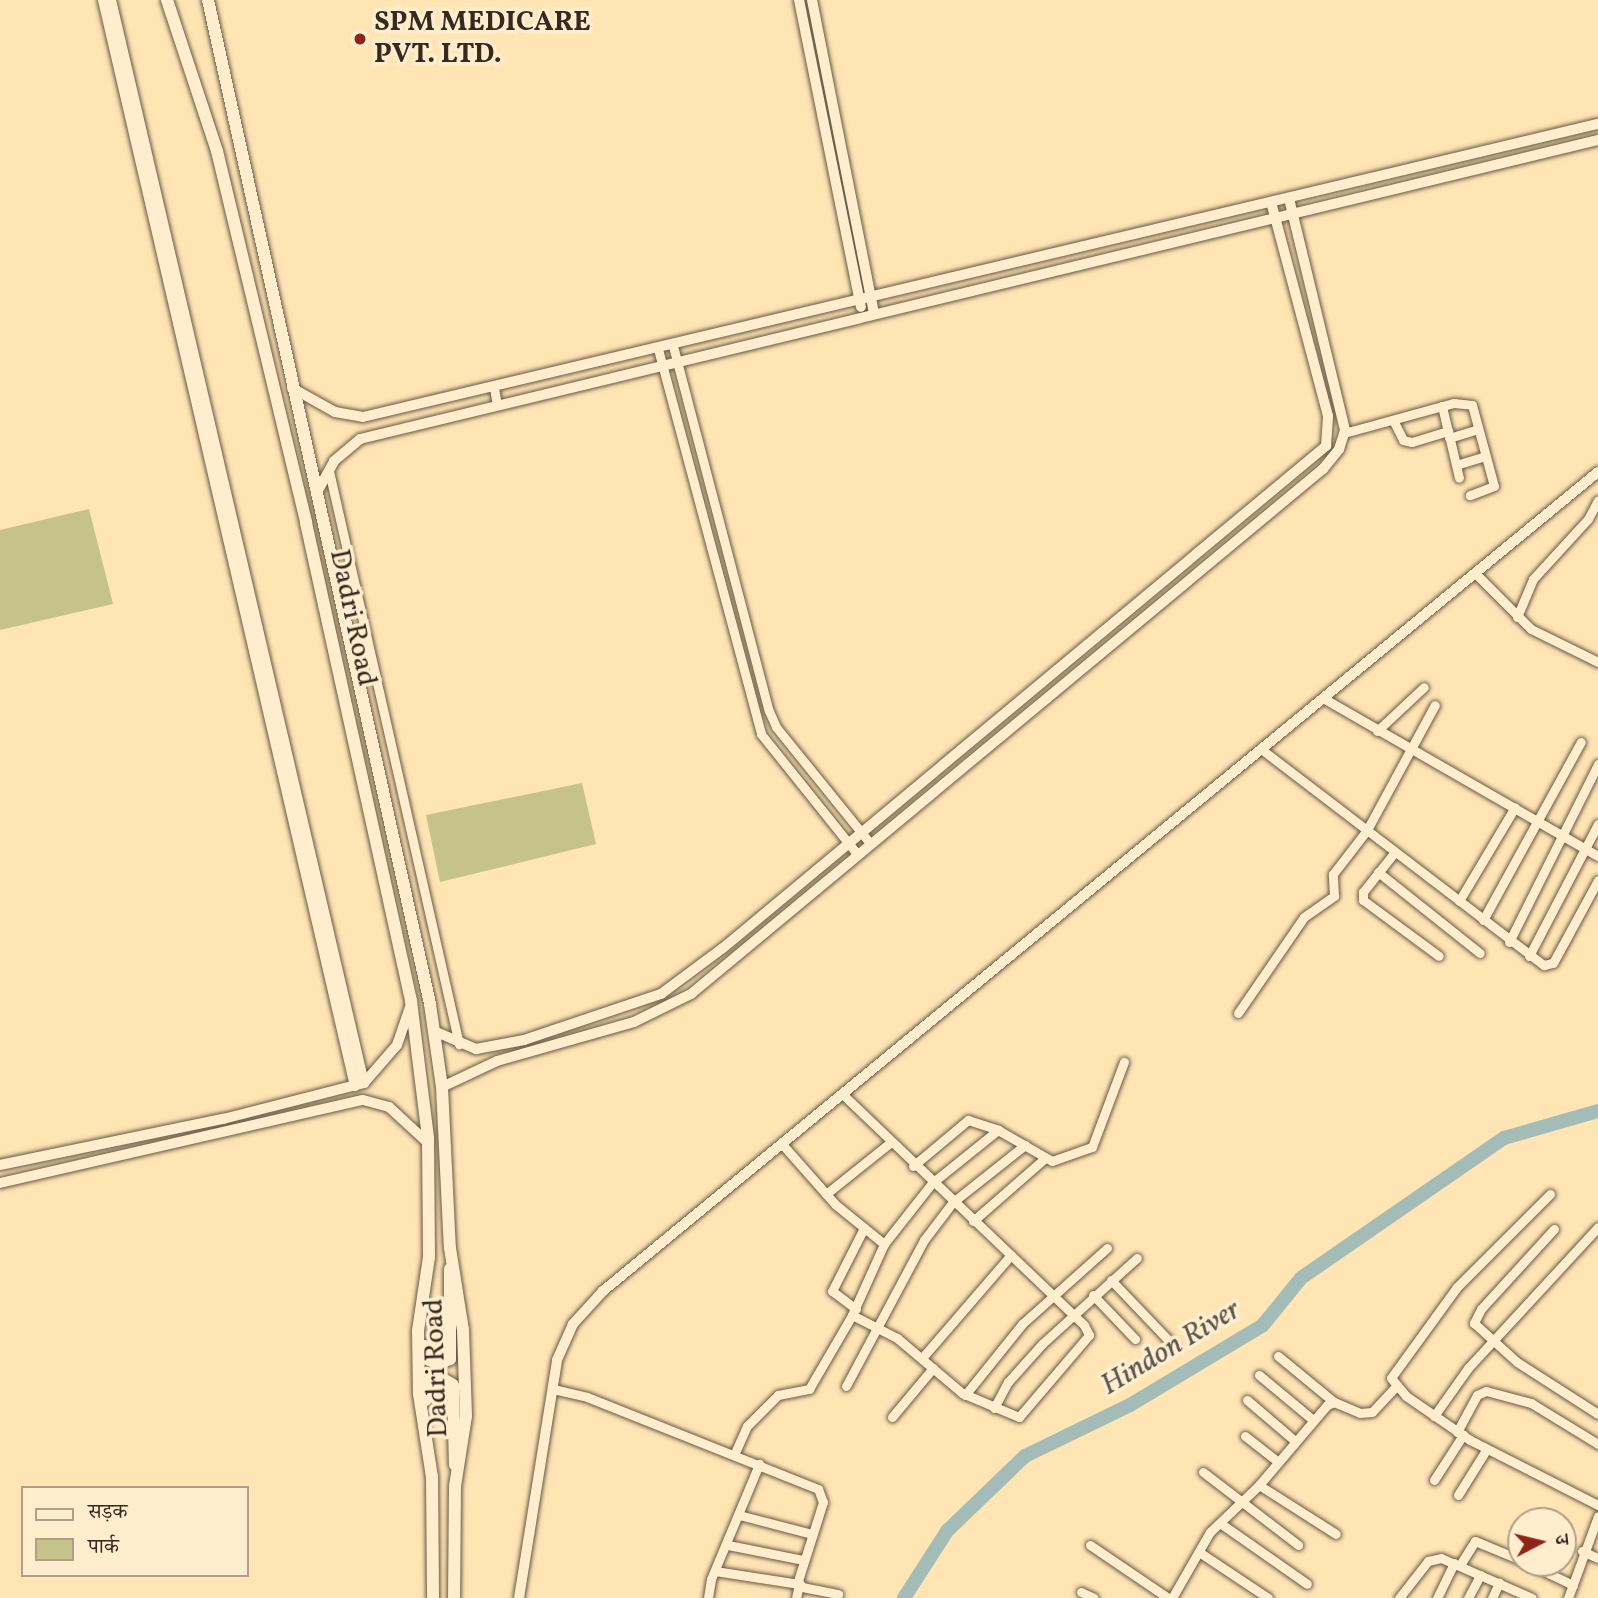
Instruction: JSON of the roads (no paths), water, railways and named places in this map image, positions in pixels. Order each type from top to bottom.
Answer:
[{"type":"main road","name":"Dadri Road","points":[[167,0],[217,151],[306,523],[411,1001],[428,1143],[429,1257],[425,1353],[438,1364],[450,1359],[452,1352],[442,1087],[433,1031],[219,62],[208,0]]},
{"type":"main road","points":[[173,0],[181,43]]},
{"type":"main road","points":[[201,0],[219,62]]},
{"type":"main road","name":"Dadri Road","points":[[450,1248],[459,1286],[466,1416],[455,1486]]},
{"type":"main road","name":"Dadri Road","points":[[429,1257],[418,1331],[419,1394],[432,1477]]},
{"type":"main road","name":"Dadri Road","points":[[433,1598],[432,1477],[426,1387],[438,1376],[446,1378],[455,1392],[454,1598]]},
{"type":"street","points":[[103,0],[359,1084]]},
{"type":"street","points":[[111,0],[359,1084]]},
{"type":"street","points":[[799,0],[869,315]]},
{"type":"street","points":[[812,0],[865,299]]},
{"type":"street","points":[[290,386],[335,412],[362,417],[673,346],[1598,124]]},
{"type":"street","points":[[316,494],[329,471],[360,439],[1598,139]]},
{"type":"street","points":[[442,1087],[497,1060],[664,1010],[691,994],[1322,470],[1344,436],[1289,198]]},
{"type":"street","points":[[433,1031],[476,1049],[524,1040],[661,994],[723,948],[847,841],[1321,451],[1329,438],[1328,416],[1271,202]]},
{"type":"street","points":[[673,346],[769,711],[776,727],[870,844]]},
{"type":"street","points":[[658,349],[761,734],[857,854]]},
{"type":"street","points":[[494,388],[497,405]]},
{"type":"street","points":[[1329,438],[1344,436],[1442,406],[1462,402],[1472,405],[1494,486],[1470,495]]},
{"type":"street","points":[[1442,406],[1459,478]]},
{"type":"street","points":[[1393,420],[1403,440],[1412,442],[1478,429]]},
{"type":"street","points":[[1455,465],[1485,456]]},
{"type":"street","points":[[329,471],[459,1044]]},
{"type":"street","points":[[519,1598],[557,1360],[573,1324],[603,1291],[1598,472]]},
{"type":"street","points":[[1517,617],[1533,579],[1588,519],[1598,500]]},
{"type":"street","points":[[1475,573],[1531,629],[1598,662]]},
{"type":"street","points":[[1377,731],[1424,687]]},
{"type":"street","points":[[1323,698],[1412,751],[1540,820],[1584,850],[1598,856]]},
{"type":"street","points":[[1238,1013],[1295,936],[1299,923],[1334,896],[1333,874],[1367,830],[1435,705]]},
{"type":"street","points":[[1483,920],[1581,742]]},
{"type":"street","points":[[1261,749],[1509,942],[1544,965],[1553,963],[1598,880]]},
{"type":"street","points":[[1509,942],[1598,764]]},
{"type":"street","points":[[1459,901],[1515,807]]},
{"type":"street","points":[[1529,956],[1598,824]]},
{"type":"street","points":[[1394,853],[1363,892],[1363,900],[1439,956]]},
{"type":"street","points":[[1378,872],[1480,953]]},
{"type":"street","points":[[0,1165],[308,1099],[359,1084],[397,1045],[411,1001]]},
{"type":"street","points":[[913,1166],[968,1120],[998,1130],[1045,1158],[1060,1161],[1096,1142],[1124,1062]]},
{"type":"street","points":[[842,1094],[913,1166],[1053,1294],[1088,1330],[1087,1339],[1058,1366],[1023,1415],[994,1408],[965,1395],[922,1358],[877,1325],[854,1312],[832,1291],[864,1228]]},
{"type":"street","points":[[308,1099],[312,1112]]},
{"type":"street","points":[[0,1183],[363,1100],[377,1103],[402,1116],[428,1143]]},
{"type":"street","points":[[734,1455],[747,1426],[778,1395],[808,1389],[854,1312],[884,1244],[932,1183],[998,1130]]},
{"type":"street","points":[[826,1194],[890,1143]]},
{"type":"street","points":[[782,1144],[826,1194],[884,1244]]},
{"type":"street","points":[[846,1386],[924,1240],[953,1202],[1025,1145]]},
{"type":"street","points":[[973,1221],[1045,1158]]},
{"type":"street","points":[[1550,1194],[1438,1309],[1393,1374],[1395,1387],[1486,1450],[1598,1502]]},
{"type":"street","points":[[1434,1416],[1493,1340],[1598,1227]]},
{"type":"street","points":[[1554,1229],[1475,1319],[1476,1326],[1517,1362],[1598,1414]]},
{"type":"street","points":[[965,1395],[1022,1324],[1107,1248]]},
{"type":"street","points":[[922,1358],[1011,1255]]},
{"type":"street","points":[[994,1408],[1009,1382],[1072,1313],[1137,1258]]},
{"type":"street","points":[[1111,1280],[1174,1346]]},
{"type":"street","points":[[1093,1295],[1135,1339]]},
{"type":"street","points":[[1278,1356],[1334,1402],[1360,1413],[1372,1412],[1395,1387]]},
{"type":"street","points":[[892,1417],[933,1368]]},
{"type":"street","points":[[1259,1375],[1313,1420]]},
{"type":"street","points":[[554,1389],[587,1397],[759,1464],[822,1493],[803,1560],[796,1598]]},
{"type":"street","points":[[1434,1480],[1478,1395],[1486,1391],[1531,1403],[1598,1444]]},
{"type":"street","points":[[1247,1400],[1295,1441]]},
{"type":"street","points":[[1090,1545],[1170,1598],[1220,1522],[1259,1485],[1313,1420],[1334,1402]]},
{"type":"street","points":[[1245,1436],[1277,1461]]},
{"type":"street","points":[[1458,1495],[1486,1450]]},
{"type":"street","points":[[708,1598],[715,1571],[728,1545],[759,1464]]},
{"type":"street","points":[[1203,1472],[1241,1504],[1298,1545]]},
{"type":"street","points":[[1259,1485],[1336,1534]]},
{"type":"street","points":[[739,1515],[812,1534]]},
{"type":"street","points":[[1569,1598],[1582,1551],[1598,1516]]},
{"type":"street","points":[[1220,1522],[1307,1584]]},
{"type":"street","points":[[1437,1598],[1457,1564],[1475,1541],[1507,1554]]},
{"type":"street","points":[[728,1545],[803,1560]]},
{"type":"street","points":[[1582,1551],[1598,1558]]},
{"type":"street","points":[[1199,1552],[1268,1598]]},
{"type":"street","points":[[1399,1598],[1427,1560],[1441,1558],[1532,1598]]},
{"type":"street","points":[[715,1571],[799,1584],[838,1594]]},
{"type":"street","points":[[1468,1598],[1480,1575]]},
{"type":"street","points":[[1556,1577],[1573,1585]]},
{"type":"street","points":[[1492,1598],[1499,1583]]},
{"type":"street","points":[[1081,1592],[1094,1598]]},
{"type":"waterway","name":"Hindon River","points":[[904,1598],[947,1531],[1025,1456],[1130,1405],[1263,1325],[1301,1278],[1504,1138],[1598,1111]]},
{"type":"place","name":"SPM MEDICARE PVT. LTD.","points":[[360,39]]}]
